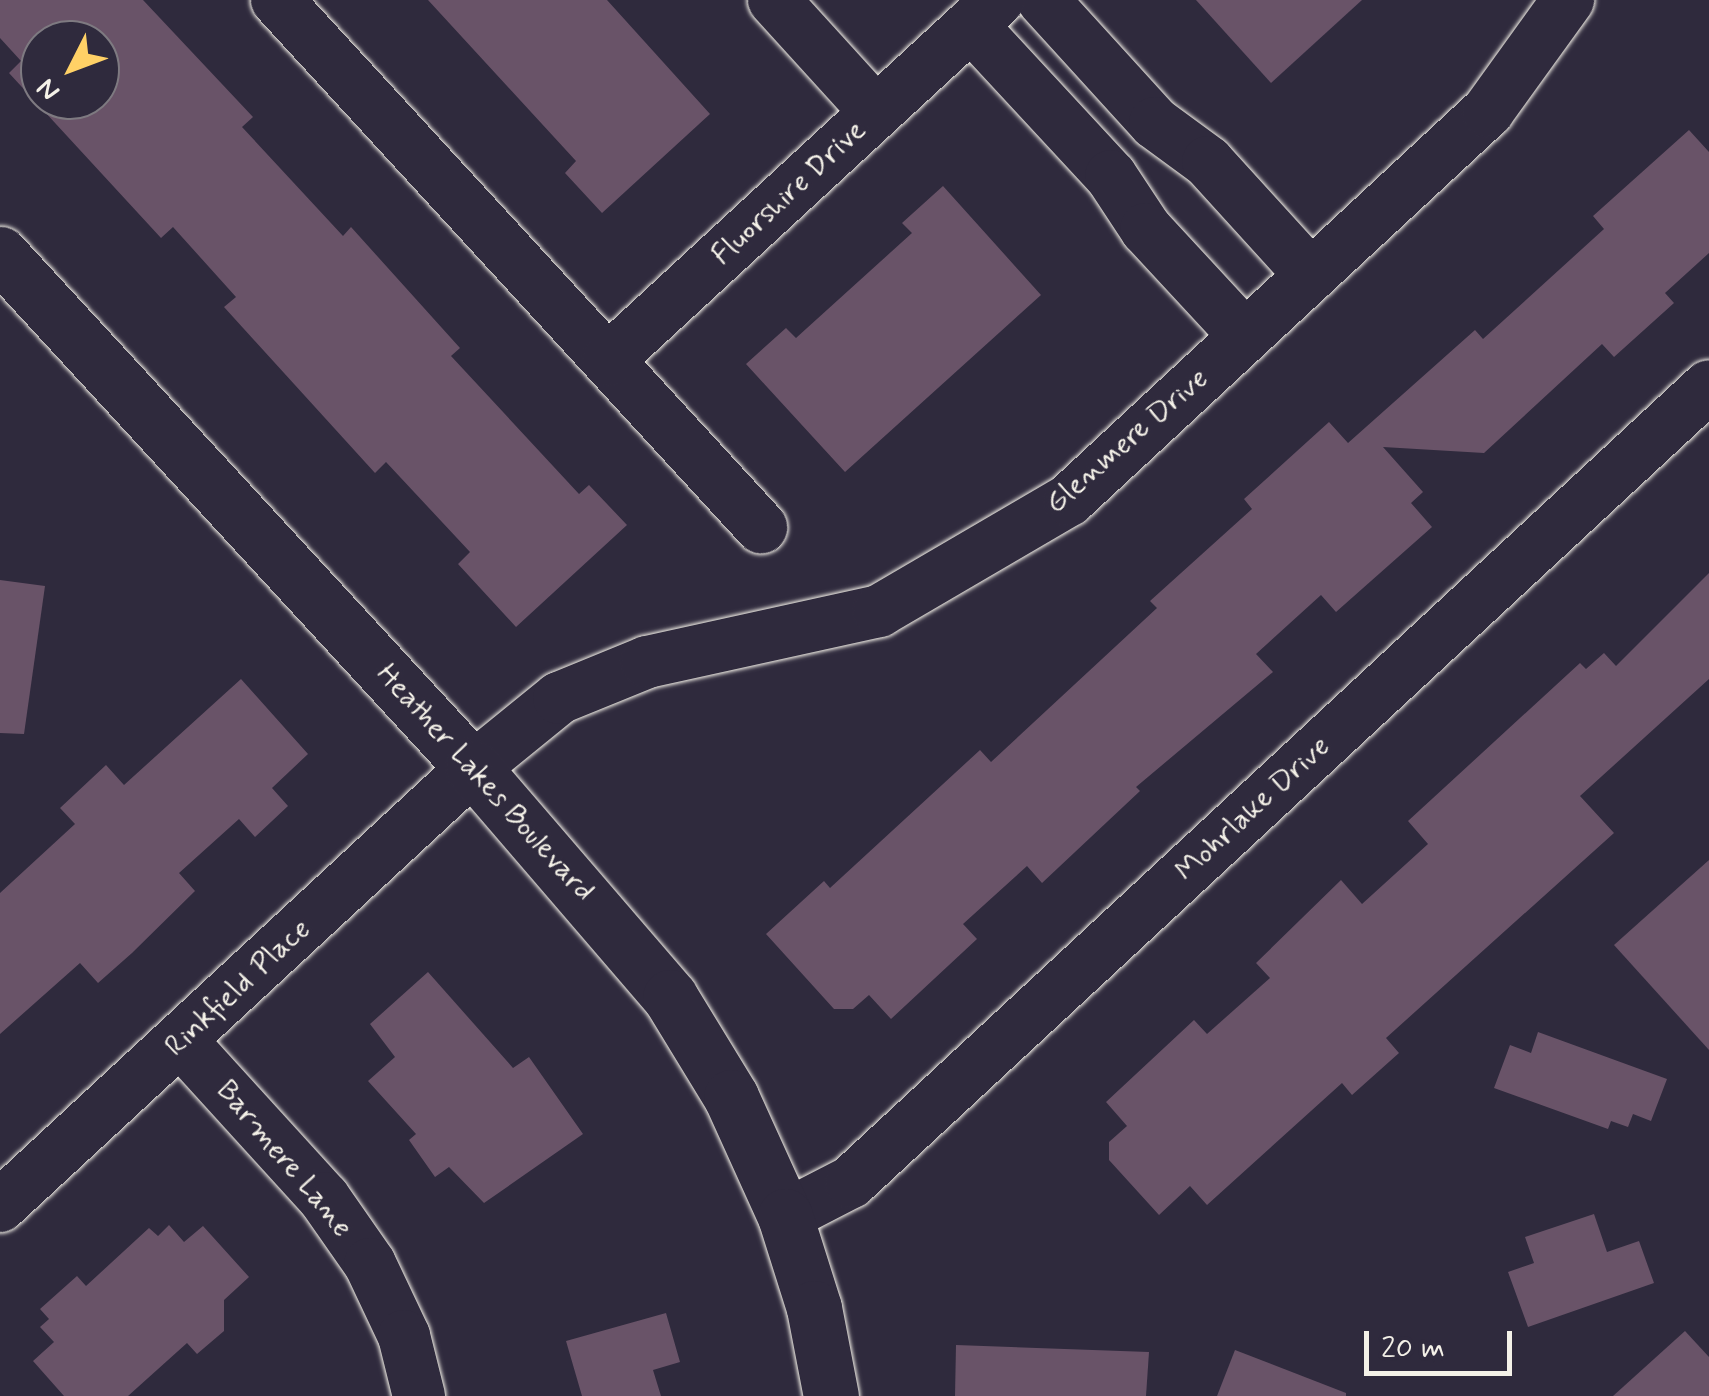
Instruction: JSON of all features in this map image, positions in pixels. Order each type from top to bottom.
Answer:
[{"type":"street","points":[[277,0],[762,527]]},
{"type":"street","points":[[774,0],[876,112]]},
{"type":"street","points":[[1043,0],[1155,122],[1183,144],[1311,275]]},
{"type":"street","name":"Glenmere Drive","points":[[473,768],[588,681],[879,612],[1069,500],[1488,111],[1568,0]]},
{"type":"street","name":"Fluorshire Drive","points":[[608,360],[984,12],[1125,198],[1246,336]]},
{"type":"street","points":[[1125,198],[1183,144]]},
{"type":"street","name":"Heather Lakes Boulevard","points":[[0,254],[473,768],[630,943],[670,997],[731,1097],[786,1216],[830,1396]]},
{"type":"street","name":"Mohrlake Drive","points":[[786,1216],[851,1182],[1709,386]]},
{"type":"street","name":"Rinkfield Place","points":[[0,1206],[473,768]]},
{"type":"street","name":"Barmere Lane","points":[[181,1041],[324,1198],[370,1264],[404,1336],[420,1396]]},
{"type":"building","points":[[0,0],[143,0],[253,117],[242,127],[343,236],[351,227],[460,348],[451,356],[579,494],[589,485],[627,525],[516,627],[458,564],[470,552],[386,462],[375,473],[224,307],[236,297],[173,227],[161,238],[52,120],[120,120],[120,20],[20,20],[20,60],[0,38]]},
{"type":"building","points":[[428,0],[607,0],[710,114],[602,213],[565,173],[576,161]]},
{"type":"building","points":[[1196,0],[1362,0],[1271,83]]},
{"type":"building","points":[[20,62],[20,85],[9,73]]},
{"type":"building","points":[[1689,130],[1709,152],[1709,253],[1665,293],[1674,303],[1614,357],[1602,344],[1484,453],[1383,447],[1423,492],[1411,503],[1432,527],[1336,612],[1321,595],[1256,654],[1273,672],[1136,787],[1140,791],[1042,883],[1027,866],[963,924],[977,939],[891,1019],[869,995],[853,1009],[834,1009],[766,934],[824,881],[830,888],[980,750],[991,762],[1157,608],[1150,601],[1252,509],[1244,499],[1329,422],[1348,443],[1475,330],[1483,339],[1604,229],[1593,216]]},
{"type":"building","points":[[943,186],[1041,295],[845,472],[746,364],[786,328],[796,338],[912,233],[902,223]]},
{"type":"building","points":[[1709,573],[1709,679],[1580,796],[1614,833],[1386,1038],[1399,1053],[1352,1095],[1342,1083],[1207,1205],[1190,1186],[1159,1215],[1109,1160],[1109,1142],[1127,1126],[1106,1102],[1194,1020],[1207,1034],[1270,978],[1256,963],[1341,880],[1362,904],[1428,844],[1408,821],[1580,663],[1586,669],[1604,653],[1616,666]]},
{"type":"building","points":[[0,580],[45,586],[24,734],[0,733]]},
{"type":"building","points":[[241,679],[308,754],[272,788],[288,806],[255,837],[239,819],[179,873],[195,891],[98,983],[80,963],[0,1034],[0,893],[75,824],[60,808],[106,765],[124,785]]},
{"type":"building","points":[[1709,860],[1709,1050],[1614,945]]},
{"type":"building","points":[[428,972],[513,1068],[529,1057],[583,1134],[484,1203],[449,1167],[435,1177],[409,1140],[416,1134],[368,1081],[395,1057],[370,1024]]},
{"type":"building","points":[[1538,1032],[1667,1079],[1651,1121],[1633,1114],[1628,1127],[1611,1121],[1608,1129],[1494,1088],[1510,1045],[1531,1053]]},
{"type":"building","points":[[1594,1214],[1607,1252],[1639,1241],[1654,1283],[1528,1327],[1508,1272],[1534,1263],[1525,1237]]},
{"type":"building","points":[[169,1225],[184,1242],[203,1226],[249,1277],[224,1300],[224,1331],[197,1354],[187,1343],[128,1396],[64,1396],[33,1361],[54,1342],[40,1327],[49,1319],[40,1309],[77,1276],[86,1286],[149,1228],[158,1236]]},
{"type":"building","points":[[666,1313],[680,1362],[653,1370],[661,1396],[582,1396],[566,1341]]},
{"type":"building","points":[[1685,1331],[1709,1357],[1709,1396],[1613,1396]]},
{"type":"building","points":[[956,1345],[1149,1352],[1146,1396],[955,1396]]},
{"type":"building","points":[[1235,1350],[1346,1393],[1346,1396],[1217,1396]]}]
